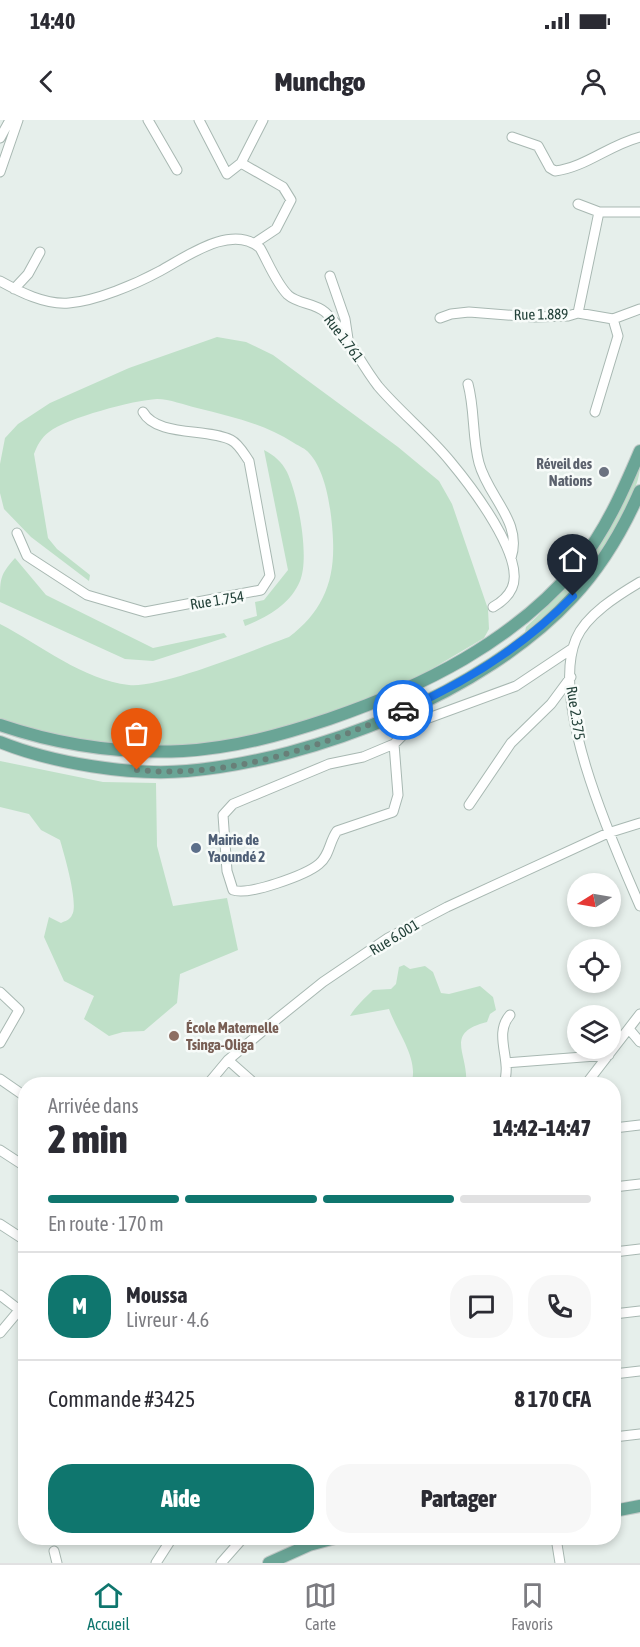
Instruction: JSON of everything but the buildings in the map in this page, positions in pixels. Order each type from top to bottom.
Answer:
[{"type":"main road","points":[[0,725],[88,747],[120,751],[182,751],[251,742],[297,731],[386,699],[437,674],[495,640],[536,608],[577,565],[594,542],[611,514],[640,451]]},
{"type":"main road","points":[[0,742],[93,765],[149,771],[185,771],[240,764],[289,754],[393,715],[465,680],[507,654],[547,622],[600,564],[617,537],[640,491]]},
{"type":"main road","points":[[621,1510],[640,1506]]},
{"type":"main road","points":[[269,1563],[309,1545]]},
{"type":"street","points":[[0,138],[10,120]]},
{"type":"street","points":[[0,172],[18,120]]},
{"type":"street","points":[[148,120],[177,170]]},
{"type":"street","points":[[199,120],[224,171],[229,174],[241,163],[263,120]]},
{"type":"street","points":[[512,137],[538,146],[550,168],[555,171],[584,163],[620,142],[640,137]]},
{"type":"street","points":[[0,281],[14,289],[54,303],[87,300],[158,272],[216,241],[246,240],[255,243],[276,229],[291,200],[283,188],[241,163]]},
{"type":"street","points":[[578,204],[599,212],[640,213]]},
{"type":"street","points":[[578,313],[599,212]]},
{"type":"street","name":"Rue 1.761","points":[[255,243],[287,294],[322,309],[348,340],[376,384],[450,461],[497,529],[511,558],[513,587],[501,602],[493,607]]},
{"type":"street","points":[[14,289],[28,274],[40,252]]},
{"type":"street","points":[[330,276],[345,319],[348,340]]},
{"type":"street","points":[[595,412],[618,336],[613,319],[640,309]]},
{"type":"street","name":"Rue 1.889","points":[[440,318],[469,312],[534,317],[568,316],[578,313],[613,319]]},
{"type":"street","points":[[468,384],[479,464],[486,484],[514,532],[516,543],[511,558]]},
{"type":"street","name":"Rue 1.754","points":[[17,533],[27,556],[87,595],[130,609],[145,612],[261,590],[270,576],[249,461],[242,450],[231,440],[154,424],[143,412]]},
{"type":"street","name":"Rue 2.375","points":[[640,582],[617,597],[586,624],[573,648],[571,677],[571,696],[585,768],[608,833],[640,906]]},
{"type":"street","points":[[394,744],[398,795],[393,812],[337,831],[329,852],[320,864],[308,871],[245,892],[234,890],[227,871],[224,815],[233,804],[329,764],[363,757],[394,744],[415,723],[516,686],[573,648]]},
{"type":"street","points":[[469,805],[511,743],[551,704],[571,677]]},
{"type":"street","points":[[393,715],[409,728]]},
{"type":"street","name":"Rue 6.001","points":[[214,1077],[228,1060],[323,982],[388,938],[447,907],[608,833],[640,823]]},
{"type":"street","points":[[0,992],[20,1010],[0,1043]]},
{"type":"street","points":[[621,1039],[640,1014]]},
{"type":"street","points":[[505,1077],[506,1063],[501,1044],[510,1015]]},
{"type":"street","points":[[628,1029],[640,1042]]},
{"type":"street","points":[[506,1063],[567,1058]]},
{"type":"street","points":[[592,1077],[606,1059]]},
{"type":"street","points":[[228,1060],[247,1077]]},
{"type":"street","points":[[0,1079],[18,1091]]},
{"type":"street","points":[[621,1127],[640,1125]]},
{"type":"street","points":[[0,1150],[18,1162]]},
{"type":"street","points":[[621,1186],[640,1184]]},
{"type":"street","points":[[0,1224],[18,1236]]},
{"type":"street","points":[[621,1251],[640,1249]]},
{"type":"street","points":[[0,1296],[18,1306]]},
{"type":"street","points":[[621,1313],[640,1311]]},
{"type":"street","points":[[0,1333],[18,1315]]},
{"type":"street","points":[[621,1373],[640,1371]]},
{"type":"street","points":[[621,1436],[640,1434]]},
{"type":"street","points":[[156,1563],[168,1545]]},
{"type":"street","points":[[225,1560],[237,1545]]},
{"type":"street","points":[[557,1545],[560,1563]]},
{"type":"street","points":[[54,1551],[57,1563]]},
{"type":"green space","points":[[217,337],[246,342],[273,355],[398,447],[439,481],[452,504],[488,609],[489,629],[484,638],[408,683],[295,727],[245,740],[177,748],[93,744],[0,721],[0,624],[79,669],[112,682],[129,685],[163,681],[185,675],[289,637],[318,606],[329,583],[333,555],[330,506],[320,471],[315,461],[304,449],[271,430],[247,421],[157,399],[117,406],[70,421],[44,437],[34,454],[48,538],[57,549],[90,575],[89,581],[31,537],[4,509],[0,493],[0,464],[5,438],[18,424],[50,403],[129,368]]},
{"type":"green space","points":[[264,450],[280,462],[291,482],[299,510],[304,557],[303,570],[296,589],[284,603],[261,619],[245,626],[243,620],[257,616],[255,602],[264,600],[288,570]]},
{"type":"green space","points":[[640,466],[627,507],[596,558],[558,604],[525,632],[526,627],[563,590],[592,554],[617,514]]},
{"type":"green space","points":[[15,558],[46,595],[153,648],[224,633],[227,637],[153,661],[125,659],[0,602],[2,577]]},
{"type":"green space","points":[[0,761],[103,782],[156,783],[157,846],[173,906],[227,898],[238,950],[180,974],[177,1003],[144,1031],[123,1032],[109,1036],[84,1019],[94,996],[64,981],[44,937],[49,917],[61,923],[70,918],[74,909],[70,879],[60,840],[41,830],[29,814],[0,807]]},
{"type":"green space","points":[[404,965],[410,969],[425,966],[433,972],[441,993],[449,994],[480,986],[493,997],[496,1010],[490,1014],[487,1022],[466,1032],[462,1039],[466,1077],[413,1077],[410,1056],[389,1009],[350,1016],[373,990],[391,989],[396,984],[399,967]]},
{"type":"way so far","points":[[137,770],[185,771],[240,764],[289,754],[403,710]]},
{"type":"place","name":"Réveil des Nations","points":[[604,472]]},
{"type":"place","name":"Mairie de Yaoundé 2","points":[[196,848]]},
{"type":"place","name":"École Maternelle Tsinga-Oliga","points":[[174,1036]]},
{"type":"route","points":[[403,710],[437,696],[507,654],[547,622],[573,596]]}]
